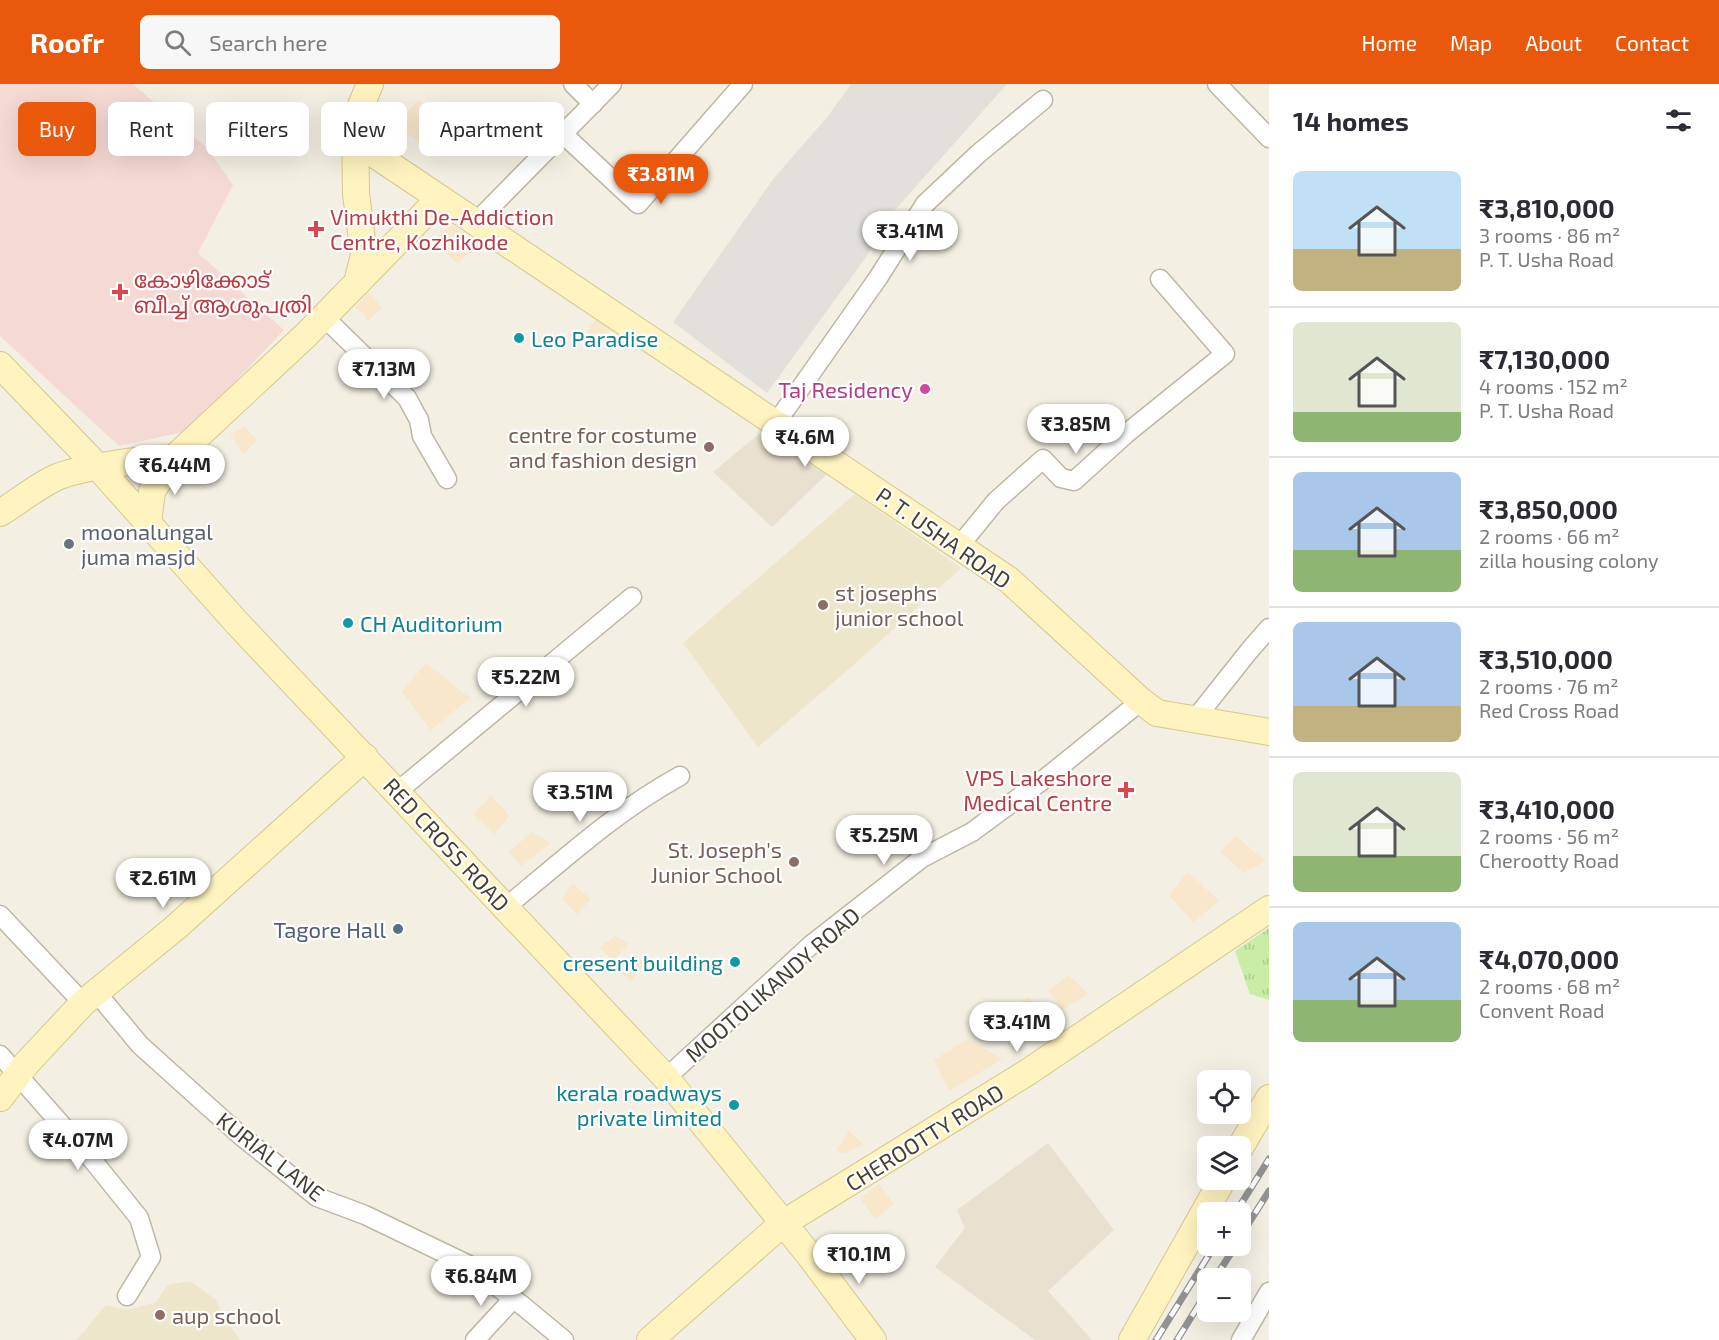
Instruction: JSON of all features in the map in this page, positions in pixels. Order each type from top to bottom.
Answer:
[{"type":"street","points":[[362,102],[370,84]]},
{"type":"street","points":[[573,84],[593,104]]},
{"type":"street","points":[[564,133],[612,84]]},
{"type":"street","points":[[564,135],[638,204],[743,84]]},
{"type":"street","points":[[1217,84],[1269,138]]},
{"type":"street","points":[[776,423],[878,278],[925,204],[978,154],[1043,100]]},
{"type":"street","points":[[357,156],[356,194],[364,255],[357,283]]},
{"type":"street","name":"P. T. USHA ROAD","points":[[377,156],[1010,580],[1141,701],[1157,713],[1269,732]]},
{"type":"street","points":[[475,223],[541,156]]},
{"type":"street","points":[[148,523],[152,491],[173,459],[324,317],[439,199]]},
{"type":"street","points":[[960,545],[996,501],[1043,459],[1061,478],[1074,481],[1127,433],[1225,354],[1160,279]]},
{"type":"street","points":[[324,317],[407,398],[419,420],[422,436],[447,478]]},
{"type":"street","name":"RED CROSS ROAD","points":[[0,365],[98,467],[238,624],[398,791],[666,1078],[810,1256],[873,1340]]},
{"type":"street","points":[[0,513],[56,478],[98,467],[161,458],[173,459]]},
{"type":"street","points":[[398,791],[632,597]]},
{"type":"street","points":[[1196,719],[1269,628]]},
{"type":"street","name":"MOOTOLIKANDY ROAD","points":[[666,1078],[812,944],[922,858],[972,832],[1047,777],[1141,701]]},
{"type":"street","points":[[0,1098],[18,1075],[89,998],[175,928],[365,757]]},
{"type":"street","points":[[506,907],[651,792],[680,776]]},
{"type":"street","name":"CHEROOTTY ROAD","points":[[651,1340],[782,1224],[1028,1072],[1269,909]]},
{"type":"street","name":"KURIAL LANE","points":[[0,915],[27,946],[89,998],[240,1135],[317,1197],[365,1215],[467,1264],[564,1340]]},
{"type":"street","points":[[0,1055],[90,1157],[139,1218],[151,1257],[127,1296]]},
{"type":"street","points":[[1247,1136],[1269,1098]]},
{"type":"street","points":[[1132,1340],[1217,1190]]},
{"type":"street","points":[[1241,1340],[1269,1292]]},
{"type":"street","points":[[476,1340],[513,1299]]},
{"type":"shaded area","name":"കോഴിക്കോട് ബീച്ച് ആശുപത്രി","points":[[0,84],[133,84],[154,102],[108,102],[108,156],[194,156],[194,137],[206,147],[206,156],[213,156],[233,185],[198,253],[284,330],[188,431],[119,446],[0,336]]},
{"type":"shaded area","points":[[851,84],[1007,84],[895,210],[864,260],[767,393],[673,322],[774,178],[828,116]]},
{"type":"shaded area","points":[[418,100],[421,102],[419,142],[407,133],[407,113]]},
{"type":"shaded area","points":[[451,224],[477,243],[458,264],[433,241]]},
{"type":"shaded area","points":[[369,292],[382,308],[368,321],[364,314],[355,308]]},
{"type":"shaded area","points":[[596,319],[611,329],[592,343],[584,336]]},
{"type":"shaded area","points":[[245,427],[257,440],[244,454],[230,434]]},
{"type":"shaded area","points":[[759,434],[827,474],[772,527],[713,472]]},
{"type":"shaded area","name":"st josephs junior school","points":[[855,494],[961,568],[864,656],[758,747],[683,643]]},
{"type":"shaded area","points":[[426,663],[470,698],[431,730],[402,692]]},
{"type":"shaded area","points":[[491,795],[509,816],[494,834],[474,815]]},
{"type":"shaded area","points":[[532,832],[550,843],[521,866],[509,852]]},
{"type":"shaded area","points":[[1236,836],[1265,861],[1244,873],[1221,852]]},
{"type":"shaded area","points":[[1188,872],[1219,901],[1193,922],[1169,895]]},
{"type":"shaded area","points":[[573,884],[591,899],[577,914],[562,899]]},
{"type":"shaded area","points":[[615,936],[629,943],[613,962],[600,947]]},
{"type":"shaded area","points":[[633,954],[645,963],[631,981],[615,968]]},
{"type":"shaded area","points":[[1068,975],[1088,994],[1062,1010],[1049,991]]},
{"type":"shaded area","points":[[1028,997],[1043,1012],[1024,1026],[1011,1009]]},
{"type":"shaded area","points":[[968,1039],[1002,1059],[949,1091],[934,1060]]},
{"type":"shaded area","points":[[849,1131],[863,1144],[845,1154],[837,1150]]},
{"type":"shaded area","points":[[1048,1143],[1114,1230],[1048,1291],[1092,1340],[1035,1340],[935,1267],[965,1228],[957,1210]]},
{"type":"shaded area","points":[[879,1184],[894,1204],[875,1219],[860,1198]]},
{"type":"shaded area","name":"aup school","points":[[190,1281],[216,1300],[225,1319],[240,1340],[77,1340],[106,1305],[127,1310],[155,1303],[168,1285]]},
{"type":"green space","points":[[1269,928],[1269,1000],[1250,994],[1235,951]]},
{"type":"railway","points":[[1242,1202],[1269,1159]]},
{"type":"railway","points":[[1251,1220],[1269,1191]]},
{"type":"railway","points":[[1156,1340],[1208,1256]]},
{"type":"railway","points":[[1221,1268],[1229,1256]]},
{"type":"railway","points":[[1177,1340],[1197,1308]]},
{"type":"place","name":"Vimukthi De-Addiction Centre, Kozhikode","points":[[316,229]]},
{"type":"place","name":"കോഴിക്കോട് ബീച്ച് ആശുപത്രി","points":[[120,292]]},
{"type":"place","name":"Leo Paradise","points":[[519,338]]},
{"type":"place","name":"Taj Residency","points":[[925,389]]},
{"type":"place","name":"centre for costume and fashion design","points":[[709,447]]},
{"type":"place","name":"moonalungal juma masjd","points":[[69,544]]},
{"type":"place","name":"st josephs junior school","points":[[823,605]]},
{"type":"place","name":"CH Auditorium","points":[[348,623]]},
{"type":"place","name":"VPS Lakeshore Medical Centre","points":[[1126,790]]},
{"type":"place","name":"St. Joseph's Junior School","points":[[794,862]]},
{"type":"place","name":"Tagore Hall","points":[[398,929]]},
{"type":"place","name":"cresent building","points":[[735,962]]},
{"type":"place","name":"kerala roadways private limited","points":[[734,1105]]},
{"type":"place","name":"aup school","points":[[160,1315]]}]
